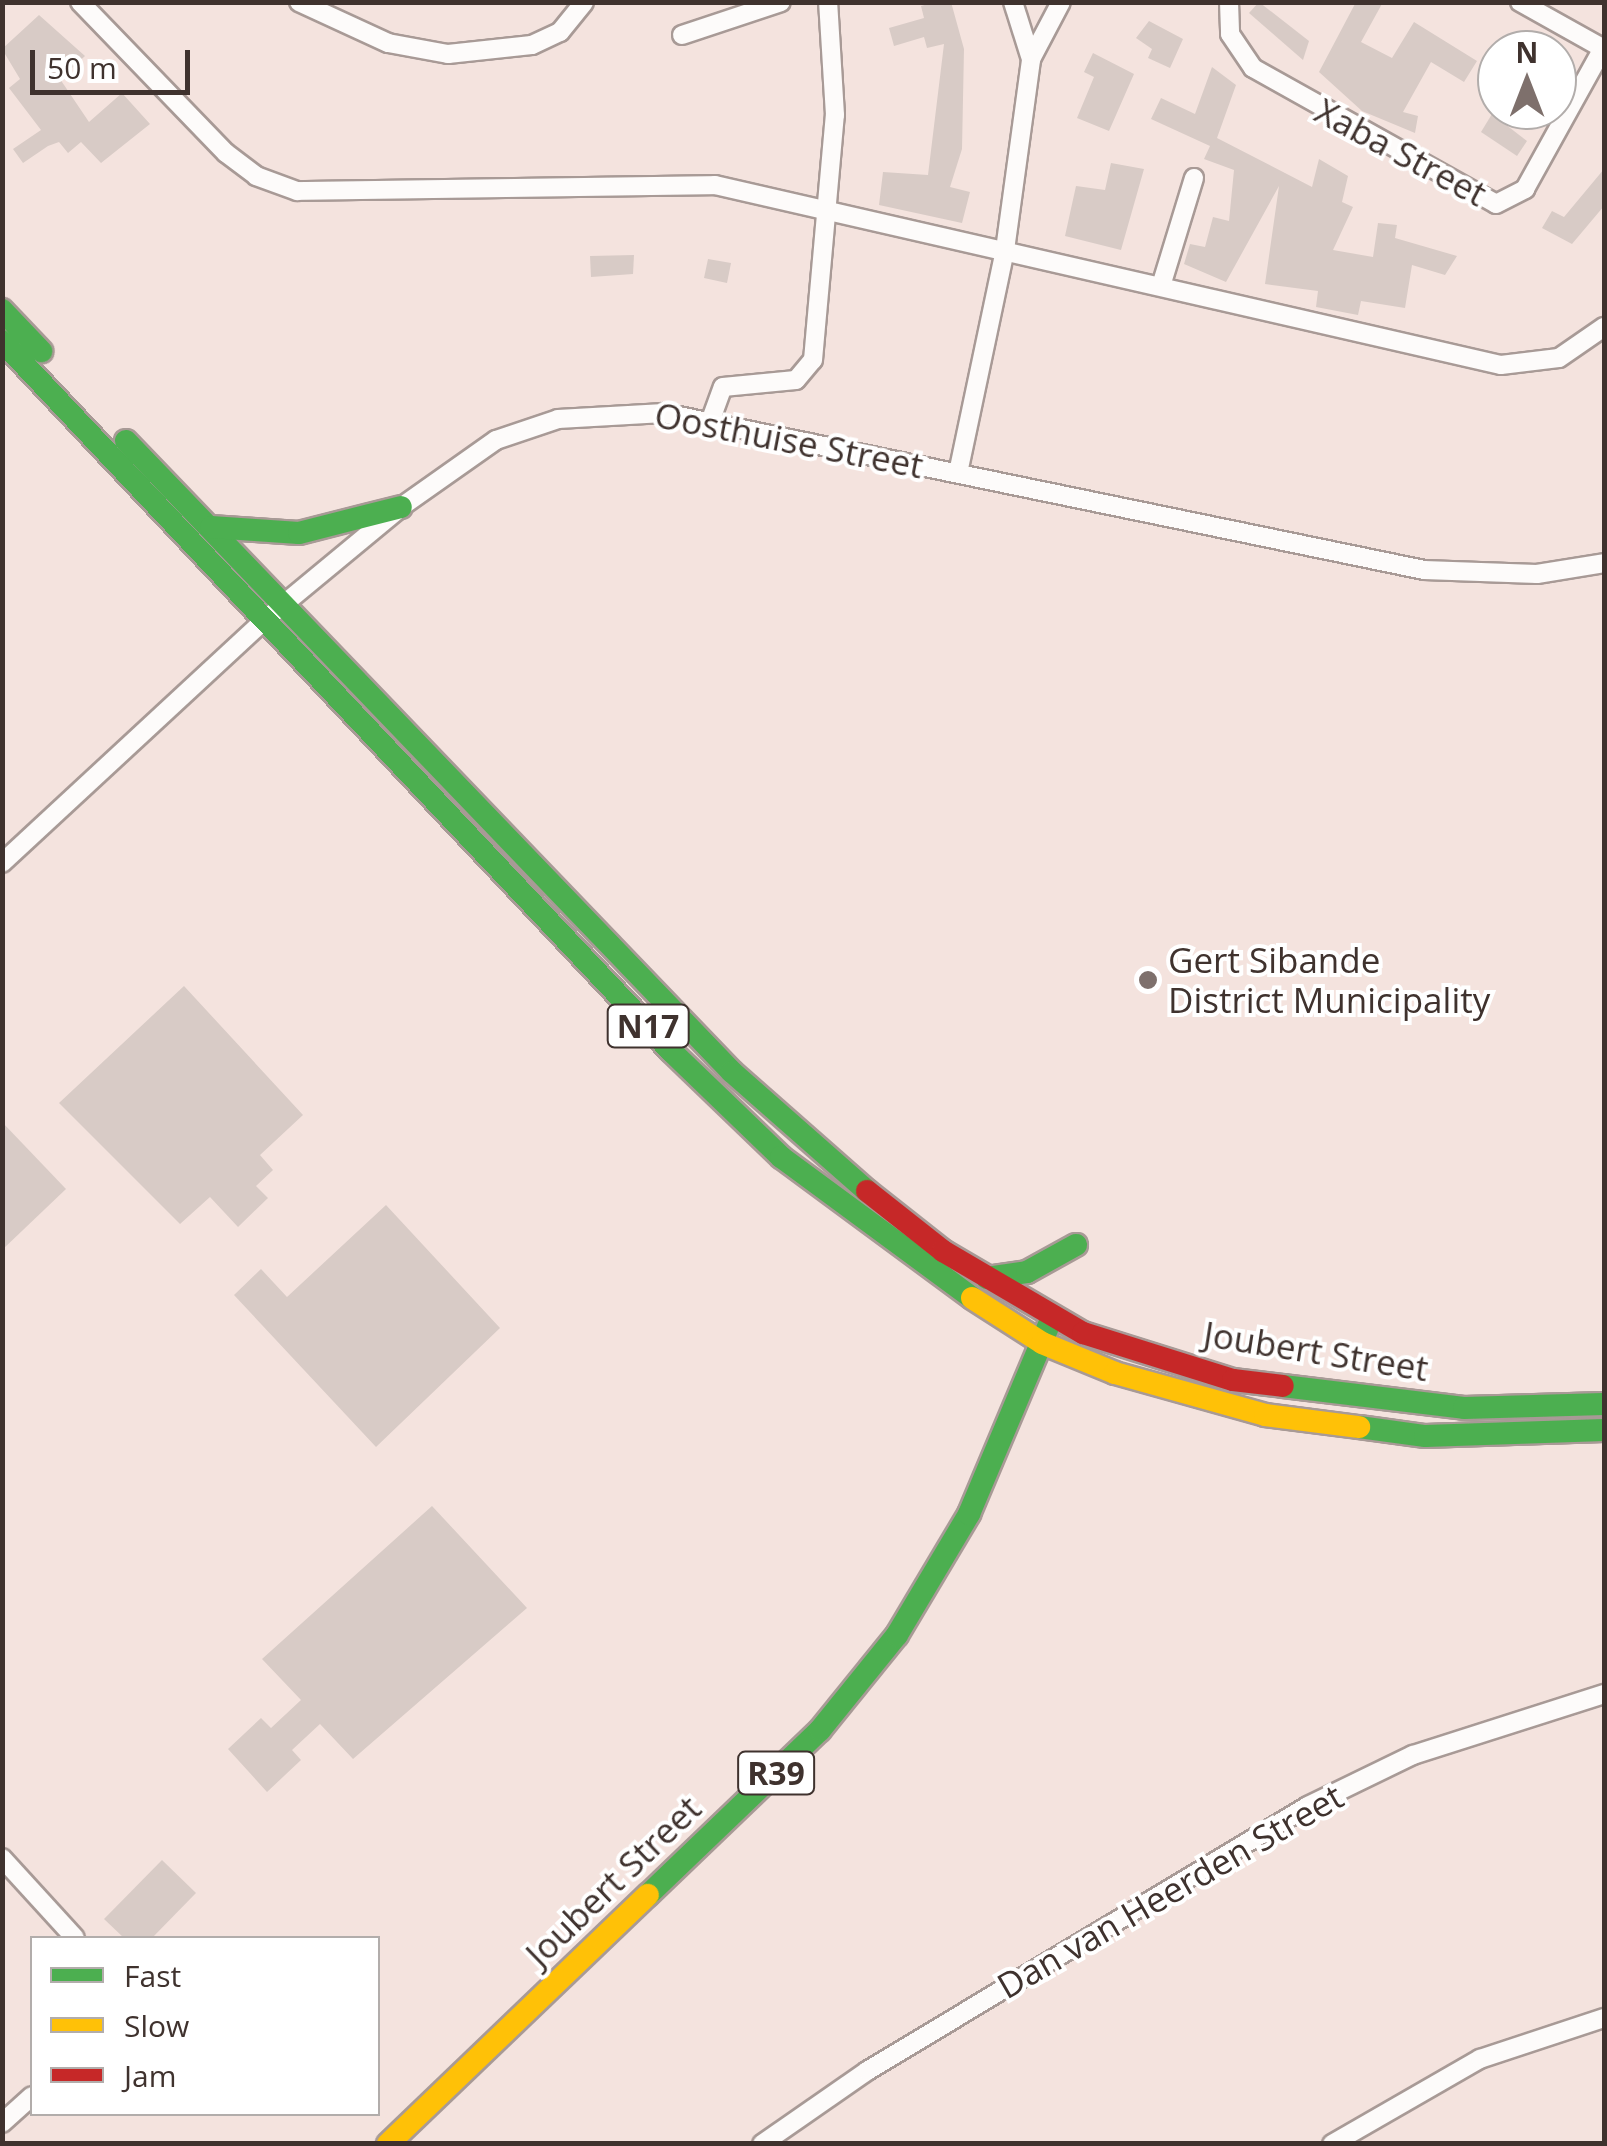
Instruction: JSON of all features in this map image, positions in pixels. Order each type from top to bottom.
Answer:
[{"type":"main road","name":"N17","points":[[2,310],[798,1136],[986,1278],[1051,1318]]},
{"type":"main road","name":"N17","points":[[2,340],[261,622],[781,1157],[913,1260],[1042,1343]]},
{"type":"main road","points":[[210,527],[299,532],[401,507]]},
{"type":"main road","points":[[986,1278],[1027,1272],[1076,1245]]},
{"type":"main road","name":"Joubert Street","points":[[388,2144],[820,1730],[932,1582],[1051,1318],[1136,1352],[1278,1388],[1464,1408],[1604,1404]]},
{"type":"main road","name":"Joubert Street","points":[[1042,1343],[1192,1397],[1321,1425],[1468,1438],[1604,1430]]},
{"type":"street","points":[[80,2],[226,153],[256,176],[297,191],[716,185],[1501,365],[1560,358],[1604,327]]},
{"type":"street","points":[[299,2],[388,43],[484,54],[560,32],[584,2]]},
{"type":"street","points":[[682,35],[781,2]]},
{"type":"street","points":[[710,422],[727,384],[788,382],[809,369],[830,209],[828,2]]},
{"type":"street","points":[[1012,2],[1031,59]]},
{"type":"street","points":[[958,472],[1005,250],[1031,59],[1061,2]]},
{"type":"street","name":"Xaba Street","points":[[1229,2],[1230,34],[1253,68],[1496,204],[1525,189],[1604,48]]},
{"type":"street","points":[[1520,2],[1604,48]]},
{"type":"street","points":[[1161,286],[1194,178]]},
{"type":"street","name":"Oosthuise Street","points":[[2,863],[261,622],[401,507],[496,440],[558,419],[631,412],[710,422],[1424,570],[1537,574],[1604,563]]},
{"type":"street","name":"Dan van Heerden Street","points":[[762,2144],[866,2071],[1308,1806],[1413,1754],[1604,1694]]},
{"type":"street","points":[[2,1858],[73,1936]]},
{"type":"street","points":[[1332,2144],[1480,2058],[1604,2018]]},
{"type":"street","points":[[2,2123],[30,2098]]},
{"type":"building","points":[[951,2],[964,49],[962,149],[950,187],[970,192],[962,223],[879,205],[883,172],[928,175],[944,44],[927,48],[924,37],[894,46],[889,28],[924,18],[921,6]]},
{"type":"building","points":[[1259,2],[1309,41],[1303,60],[1249,13]]},
{"type":"building","points":[[1356,2],[1383,2],[1361,42],[1392,58],[1414,22],[1477,61],[1464,82],[1431,62],[1403,112],[1418,116],[1415,133],[1362,111],[1319,72]]},
{"type":"building","points":[[39,15],[85,56],[60,79],[89,122],[122,93],[150,124],[101,163],[81,142],[68,153],[59,142],[23,163],[13,149],[41,130],[9,88],[20,79],[2,49]]},
{"type":"building","points":[[1149,21],[1183,39],[1170,68],[1148,58],[1152,49],[1136,38]]},
{"type":"building","points":[[1093,53],[1134,74],[1109,131],[1077,118],[1094,77],[1084,72]]},
{"type":"building","points":[[1212,67],[1236,85],[1217,138],[1312,187],[1319,159],[1348,176],[1342,202],[1353,207],[1333,250],[1373,257],[1378,223],[1397,225],[1395,238],[1457,256],[1445,275],[1412,265],[1405,308],[1361,301],[1358,315],[1316,307],[1318,291],[1265,284],[1279,186],[1226,282],[1184,264],[1190,244],[1205,247],[1213,217],[1229,221],[1234,170],[1204,159],[1210,146],[1151,119],[1161,98],[1195,114]]},
{"type":"building","points":[[1513,130],[1527,141],[1517,156],[1481,132]]},
{"type":"building","points":[[1111,163],[1144,169],[1121,250],[1065,236],[1076,186],[1105,190]]},
{"type":"building","points":[[1604,169],[1604,206],[1572,244],[1542,228],[1552,211],[1564,217]]},
{"type":"building","points":[[634,255],[633,274],[591,277],[590,256]]},
{"type":"building","points":[[708,259],[731,263],[727,283],[704,278]]},
{"type":"building","points":[[184,986],[303,1115],[260,1155],[273,1170],[256,1186],[268,1198],[238,1227],[210,1197],[180,1224],[59,1103]]},
{"type":"building","points":[[2,1122],[66,1189],[2,1250]]},
{"type":"building","points":[[386,1205],[500,1328],[376,1447],[234,1295],[261,1269],[287,1297]]},
{"type":"building","points":[[432,1506],[527,1608],[353,1759],[320,1724],[292,1750],[301,1760],[267,1792],[228,1749],[261,1718],[271,1728],[301,1700],[262,1659]]},
{"type":"building","points":[[162,1860],[196,1893],[154,1936],[122,1936],[104,1919]]},
{"type":"traffic: fast","points":[[2,310],[41,351]]},
{"type":"traffic: fast","points":[[2,341],[671,1051],[781,1157],[972,1298]]},
{"type":"traffic: fast","points":[[126,441],[732,1072],[867,1191]]},
{"type":"traffic: fast","points":[[211,527],[299,533],[401,507]]},
{"type":"traffic: fast","points":[[987,1278],[1027,1272],[1076,1245]]},
{"type":"traffic: fast","points":[[648,1895],[820,1730],[897,1635],[969,1514],[1051,1320]]},
{"type":"traffic: fast","points":[[1283,1386],[1464,1408],[1604,1404]]},
{"type":"traffic: fast","points":[[1359,1427],[1425,1436],[1604,1430]]},
{"type":"traffic: slow","points":[[972,1298],[1042,1343],[1115,1373],[1265,1415],[1359,1427]]},
{"type":"traffic: slow","points":[[388,2144],[648,1895]]},
{"type":"traffic: jam","points":[[867,1191],[943,1251],[1083,1333],[1233,1380],[1283,1386]]},
{"type":"place","name":"Gert Sibande District Municipality","points":[[1148,980]]}]
